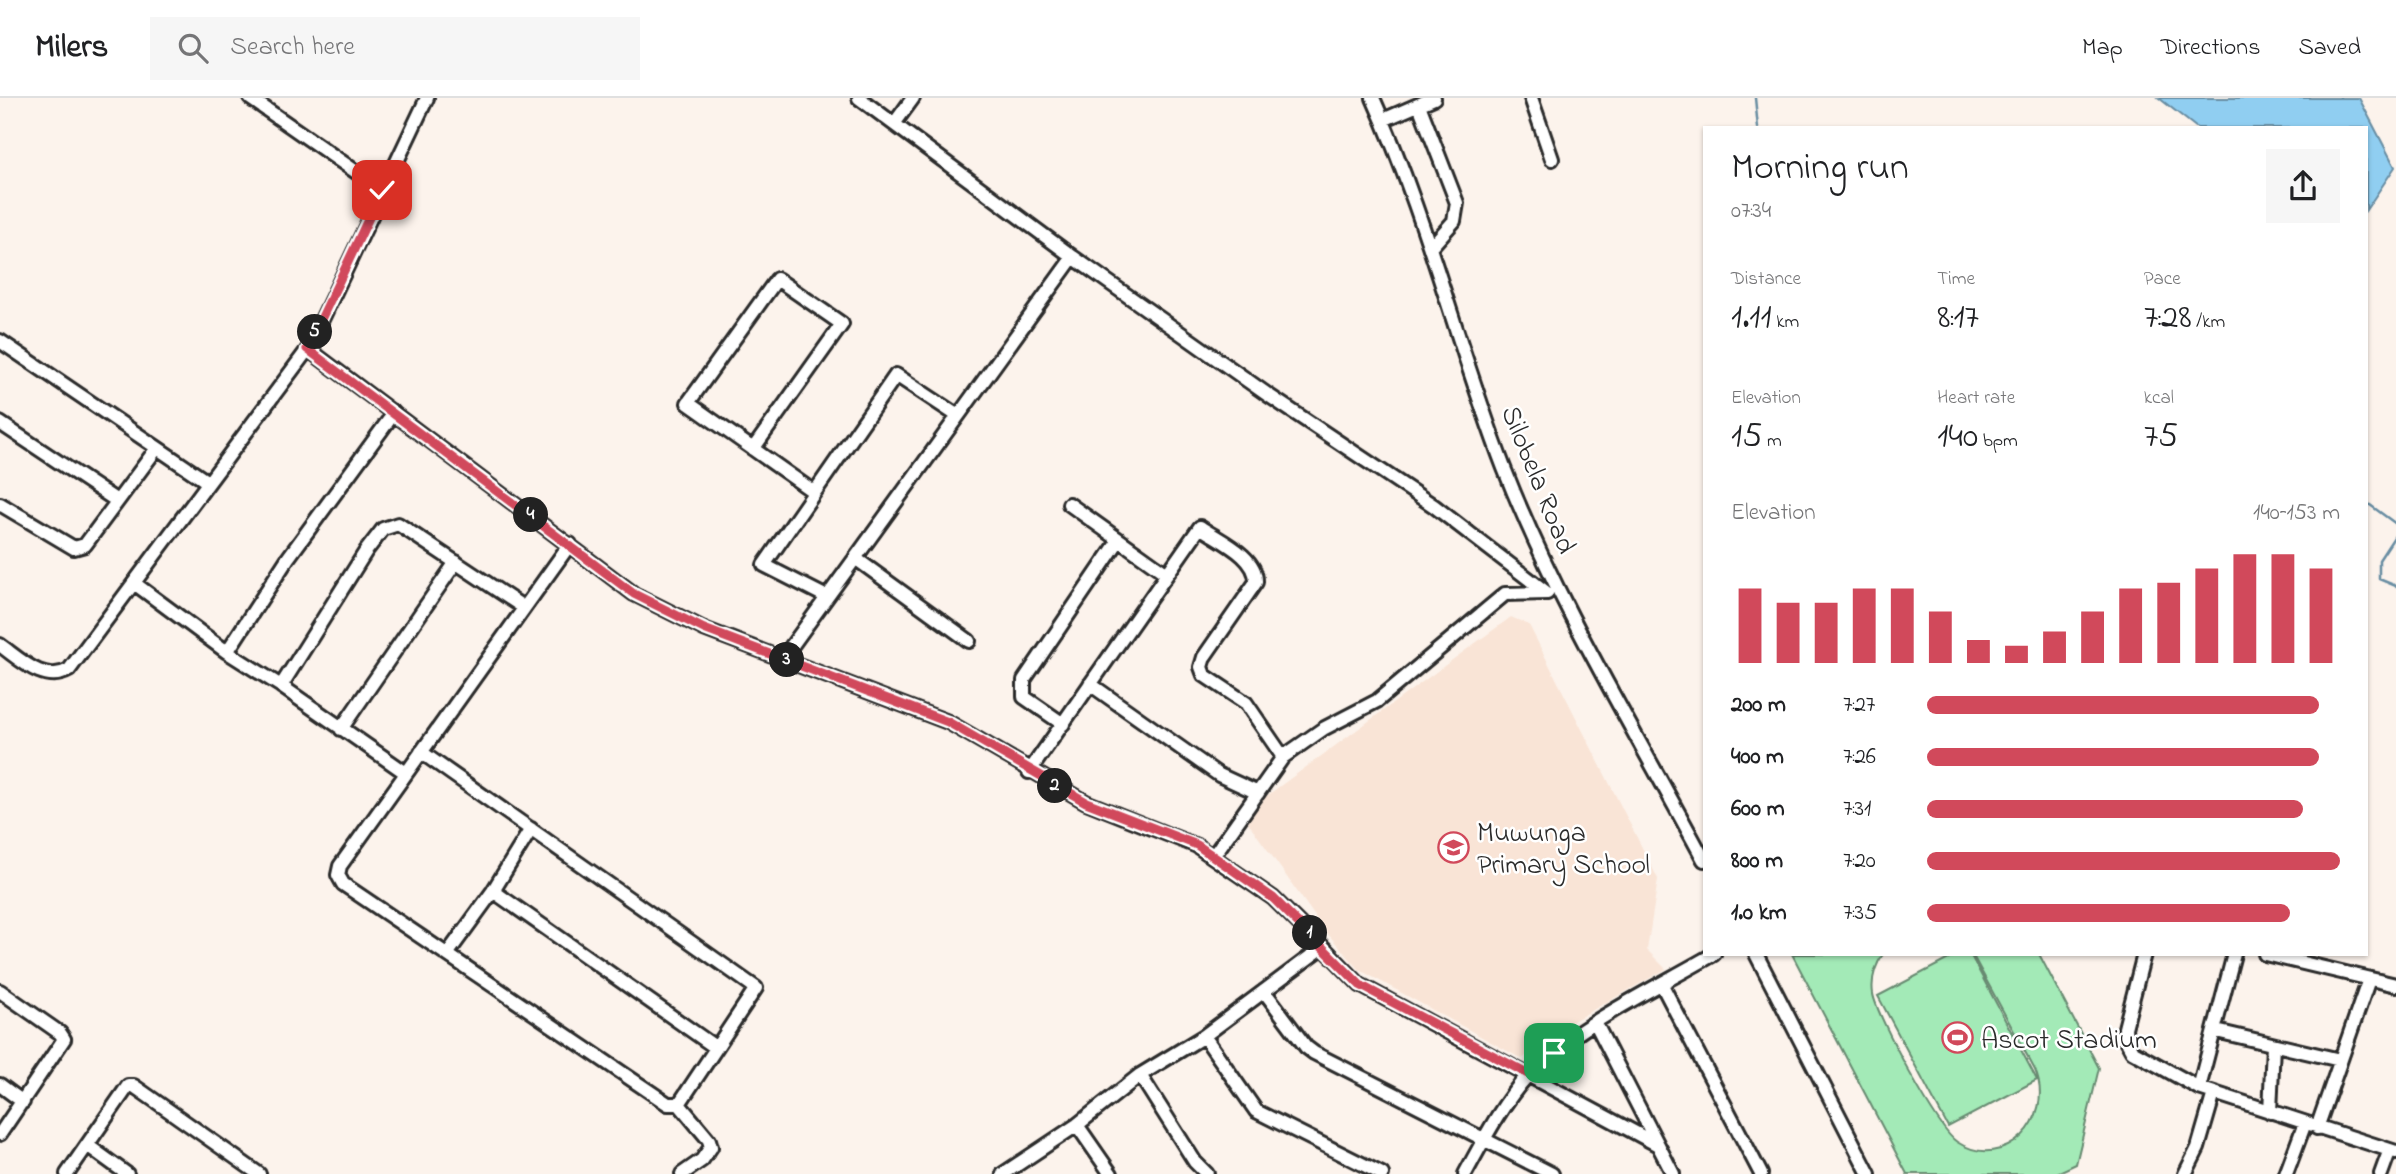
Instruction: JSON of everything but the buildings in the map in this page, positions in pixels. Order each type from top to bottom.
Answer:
[{"type":"street","points":[[250,98],[382,190]]},
{"type":"street","points":[[0,645],[44,675],[59,676],[69,670],[206,481],[307,349],[427,98]]},
{"type":"street","points":[[859,98],[1073,257],[1268,396],[1433,506],[1547,593]]},
{"type":"street","points":[[894,124],[913,98]]},
{"type":"street","name":"Silobela Road","points":[[1373,98],[1384,120],[1431,247],[1503,466],[1562,593],[1703,858]]},
{"type":"street","points":[[1384,120],[1433,98]]},
{"type":"street","points":[[1531,98],[1552,159]]},
{"type":"street","points":[[1419,105],[1457,204],[1454,221],[1431,247]]},
{"type":"street","points":[[783,658],[1073,257]]},
{"type":"street","points":[[753,449],[842,324],[777,279],[688,403],[753,449],[814,492]]},
{"type":"street","points":[[0,341],[206,481]]},
{"type":"street","points":[[307,349],[570,544],[612,580],[656,607],[948,722],[1029,772],[1086,802],[1197,845],[1273,898],[1360,985],[1658,1145]]},
{"type":"street","points":[[827,597],[764,565],[896,375],[958,416]]},
{"type":"street","points":[[227,652],[288,558],[394,413]]},
{"type":"street","points":[[0,423],[117,501]]},
{"type":"street","points":[[0,505],[74,548],[85,545],[157,448]]},
{"type":"street","points":[[1069,503],[1167,574]]},
{"type":"street","points":[[281,686],[366,551],[388,525],[398,524],[523,607]]},
{"type":"street","points":[[1029,772],[1200,527],[1250,561],[1256,573],[1256,582],[1204,657],[1201,667],[1204,675],[1246,703],[1283,757]]},
{"type":"street","points":[[1063,724],[1024,698],[1024,680],[1119,540]]},
{"type":"street","points":[[570,544],[340,866],[338,875],[343,884],[449,953],[668,1104],[679,1104]]},
{"type":"street","points":[[855,558],[969,641]]},
{"type":"street","points":[[341,729],[456,562]]},
{"type":"street","points":[[134,583],[227,652],[406,773]]},
{"type":"street","points":[[1214,855],[1283,757],[1323,729],[1377,701],[1505,594],[1562,593]]},
{"type":"street","points":[[1090,684],[1219,775],[1258,793]]},
{"type":"street","points":[[421,752],[752,982],[756,988],[755,993],[715,1047],[679,1104]]},
{"type":"street","points":[[449,953],[493,891],[531,828]]},
{"type":"street","points":[[493,891],[715,1047]]},
{"type":"street","points":[[1009,1172],[1140,1075],[1204,1036],[1323,947]]},
{"type":"street","points":[[1465,1174],[1483,1139],[1528,1074],[1596,1024],[1711,956]]},
{"type":"street","points":[[1757,956],[1869,1174]]},
{"type":"street","points":[[2143,956],[2125,1028],[2126,1040],[2132,1051],[2199,1088],[2393,1152],[2381,1174]]},
{"type":"street","points":[[2199,1088],[2234,956]]},
{"type":"street","points":[[2272,956],[2396,985]]},
{"type":"street","points":[[2286,1174],[2340,1060],[2369,979]]},
{"type":"street","points":[[1662,985],[1761,1174]]},
{"type":"street","points":[[0,991],[60,1033],[64,1039],[0,1134]]},
{"type":"street","points":[[1264,991],[1309,1050],[1552,1174]]},
{"type":"street","points":[[1596,1024],[1673,1174]]},
{"type":"street","points":[[2216,1031],[2340,1060]]},
{"type":"street","points":[[1204,1036],[1256,1111],[1382,1174]]},
{"type":"street","points":[[2270,1112],[2273,1045]]},
{"type":"street","points":[[1140,1075],[1195,1162],[1207,1174]]},
{"type":"street","points":[[0,1085],[23,1102]]},
{"type":"street","points":[[66,1174],[121,1090],[128,1086],[134,1086],[259,1174]]},
{"type":"street","points":[[2185,1174],[2198,1149],[2214,1093]]},
{"type":"street","points":[[679,1104],[709,1140],[711,1147],[702,1160],[682,1174]]},
{"type":"street","points":[[1076,1125],[1111,1174]]},
{"type":"street","points":[[87,1145],[127,1174]]},
{"type":"shaded area","name":"Muwunga Primary School","points":[[1511,617],[1529,625],[1658,879],[1647,950],[1666,969],[1559,1029],[1522,1059],[1360,970],[1326,932],[1242,814]]},
{"type":"green space","points":[[1793,956],[1882,956],[1874,973],[1873,994],[1909,1072],[1936,1117],[1957,1142],[1975,1150],[1992,1151],[2008,1146],[2022,1136],[2032,1122],[2038,1106],[2040,1088],[2035,1070],[1973,956],[2040,956],[2099,1068],[2076,1164],[2055,1174],[1907,1174]]},
{"type":"green space","name":"Ascot Stadium","points":[[1954,956],[1971,956],[2037,1080],[1948,1127],[1878,996]]},
{"type":"water","points":[[2159,98],[2359,98],[2395,167],[2368,207],[2368,126],[2194,126]]},
{"type":"waterway","points":[[1755,98],[1758,126]]},
{"type":"waterway","points":[[2368,503],[2396,524]]},
{"type":"waterway","points":[[2396,534],[2379,560],[2379,579],[2396,586]]},
{"type":"place","name":"Muwunga Primary School","points":[[1454,847]]},
{"type":"place","name":"Ascot Stadium","points":[[1958,1038]]},
{"type":"route","points":[[382,190],[307,349],[570,544],[612,580],[656,607],[684,620],[948,722],[1029,772],[1086,802],[1197,845],[1273,898],[1300,922],[1360,985],[1528,1074],[1554,1053]]}]
